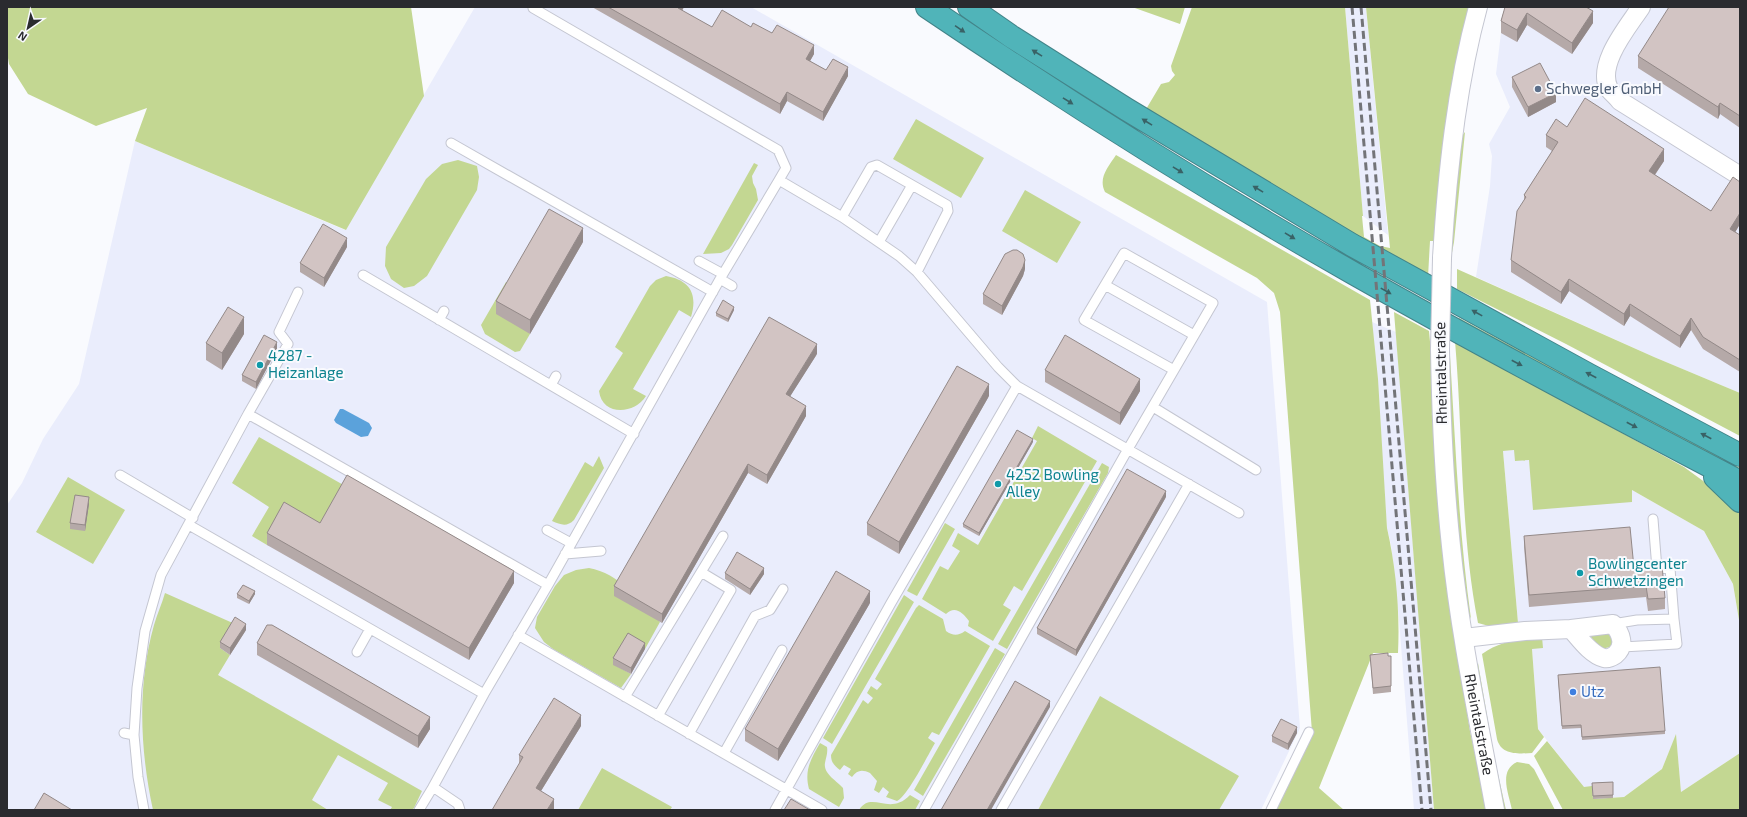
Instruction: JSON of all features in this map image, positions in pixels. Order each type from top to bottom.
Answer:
[{"type":"highway","points":[[927,7],[1036,81],[1167,163],[1345,268],[1483,345],[1740,482]]},
{"type":"highway","points":[[969,7],[1012,37],[1126,109],[1352,245],[1596,378],[1740,454]]},
{"type":"highway","points":[[1698,460],[1740,501]]},
{"type":"street","name":"Rheintalstraße","points":[[1478,7],[1457,108],[1445,207],[1442,258],[1440,349],[1445,481],[1451,547],[1464,638],[1495,810]]},
{"type":"street","points":[[1641,7],[1610,56],[1606,71],[1609,88],[1620,101],[1740,176]]},
{"type":"street","points":[[1464,638],[1525,631],[1571,629],[1613,624],[1618,630],[1622,647],[1617,654],[1611,658],[1604,659],[1596,655],[1571,629]]},
{"type":"lane","points":[[419,810],[634,434],[722,276],[786,168],[778,150],[533,8]]},
{"type":"lane","points":[[451,143],[519,186],[631,249],[713,292]]},
{"type":"lane","points":[[842,217],[871,167],[877,165],[947,205],[948,211],[917,272]]},
{"type":"lane","points":[[779,180],[842,217],[899,256],[917,272],[998,367],[1017,386],[1239,513]]},
{"type":"lane","points":[[879,242],[912,185]]},
{"type":"lane","points":[[924,810],[1213,302],[1124,253],[1084,320],[1174,370]]},
{"type":"lane","points":[[699,260],[722,276],[732,286]]},
{"type":"lane","points":[[363,275],[634,434]]},
{"type":"lane","points":[[1105,286],[1194,335]]},
{"type":"lane","points":[[144,810],[138,777],[134,735],[137,688],[145,631],[162,574],[248,414],[288,344],[279,332],[298,292]]},
{"type":"lane","points":[[439,320],[444,311]]},
{"type":"lane","points":[[551,385],[556,376]]},
{"type":"lane","points":[[775,810],[891,603],[1017,386]]},
{"type":"lane","points":[[1153,407],[1256,470]]},
{"type":"lane","points":[[248,414],[548,585]]},
{"type":"lane","points":[[120,476],[191,522],[370,629],[484,694]]},
{"type":"lane","points":[[1001,810],[1189,484]]},
{"type":"lane","points":[[1622,647],[1677,644],[1670,568],[1657,569],[1653,519]]},
{"type":"lane","points":[[547,530],[572,543]]},
{"type":"lane","points":[[625,697],[723,536]]},
{"type":"lane","points":[[565,554],[601,551]]},
{"type":"lane","points":[[658,716],[731,590],[701,572]]},
{"type":"lane","points":[[689,734],[755,616],[770,610],[783,589]]},
{"type":"lane","points":[[1613,624],[1637,620],[1674,619]]},
{"type":"lane","points":[[357,652],[370,629]]},
{"type":"lane","points":[[518,635],[822,810]]},
{"type":"lane","points":[[724,753],[782,650]]},
{"type":"lane","points":[[1271,810],[1309,732]]},
{"type":"lane","points":[[124,733],[134,735]]},
{"type":"lane","points":[[433,787],[458,804],[460,810]]},
{"type":"shaded area","points":[[475,7],[751,7],[1267,302],[1300,728],[1261,810],[7,810],[7,505],[22,483],[43,439],[79,384],[135,141],[345,230]]},
{"type":"shaded area","points":[[1345,7],[1366,7],[1388,235],[1363,216]]},
{"type":"shaded area","points":[[1508,7],[1740,7],[1740,393],[1654,357],[1476,277],[1490,186],[1492,156],[1489,144],[1510,107],[1496,74],[1501,33]]},
{"type":"shaded area","points":[[1372,322],[1396,332],[1434,810],[1414,810],[1399,620],[1391,545],[1387,528]]},
{"type":"shaded area","points":[[1514,450],[1529,460],[1632,502],[1632,490],[1704,531],[1733,584],[1740,626],[1740,753],[1681,792],[1676,735],[1662,769],[1624,797],[1593,799],[1538,729],[1532,649],[1518,623],[1503,451]]},
{"type":"green space","points":[[7,7],[411,7],[424,96],[346,230],[135,141],[147,108],[96,126],[28,94],[9,64],[7,52]]},
{"type":"green space","points":[[1132,7],[1185,7],[1180,24]]},
{"type":"green space","points":[[1192,7],[1345,7],[1364,237],[1380,246],[1390,248],[1366,7],[1471,7],[1436,219],[1434,241],[1430,241],[1428,277],[1145,111],[1161,84],[1169,82],[1175,75],[1171,66]]},
{"type":"green space","points":[[916,119],[984,158],[961,198],[893,159]]},
{"type":"green space","points":[[1465,132],[1454,242],[1448,274],[1461,137]]},
{"type":"green space","points":[[1116,155],[1370,300],[1378,379],[1387,528],[1397,590],[1398,653],[1373,653],[1319,788],[1344,810],[1275,810],[1312,732],[1280,312],[1274,293],[1257,278],[1105,192],[1103,187],[1103,177]]},
{"type":"green space","points":[[458,160],[477,166],[479,177],[477,190],[427,276],[414,286],[404,288],[391,279],[385,266],[386,247],[426,179],[442,164]]},
{"type":"green space","points":[[754,163],[758,165],[752,176],[758,200],[729,249],[721,253],[703,254]]},
{"type":"green space","points":[[1025,190],[1081,222],[1057,263],[1002,231]]},
{"type":"green space","points":[[1457,269],[1654,357],[1740,393],[1740,436],[1566,344],[1457,289]]},
{"type":"green space","points":[[666,276],[681,281],[690,289],[693,301],[691,317],[679,310],[633,389],[646,396],[641,402],[634,407],[627,409],[612,409],[601,399],[599,391],[623,353],[615,347],[650,286],[656,280]]},
{"type":"green space","points":[[506,282],[513,286],[530,334],[520,351],[515,352],[485,334],[481,325]]},
{"type":"green space","points":[[1394,312],[1429,331],[1461,676],[1470,731],[1487,810],[1434,810]]},
{"type":"green space","points":[[1459,318],[1740,468],[1740,472],[1459,322]]},
{"type":"green space","points":[[1447,339],[1449,339],[1463,549],[1471,619],[1466,607],[1453,476]]},
{"type":"green space","points":[[1455,341],[1684,467],[1740,510],[1740,626],[1733,584],[1704,531],[1632,490],[1632,502],[1533,510],[1529,460],[1515,461],[1514,450],[1503,451],[1518,623],[1489,626],[1478,623],[1472,588],[1465,518]]},
{"type":"green space","points":[[1038,426],[1097,461],[1022,591],[1014,586],[1003,605],[1011,610],[993,641],[968,626],[969,621],[959,611],[953,610],[946,614],[922,599],[940,566],[948,570],[960,551],[952,546],[958,533],[978,545],[1037,441],[1032,438]]},
{"type":"green space","points":[[259,437],[347,487],[483,604],[267,545],[252,536],[269,507],[232,483]]},
{"type":"green space","points":[[599,456],[604,468],[574,520],[569,524],[564,525],[552,521],[585,462],[593,467]]},
{"type":"green space","points":[[1102,463],[1109,467],[1108,473],[1007,649],[998,644]]},
{"type":"green space","points":[[68,477],[125,510],[93,564],[36,532]]},
{"type":"green space","points":[[945,523],[955,529],[917,596],[907,591]]},
{"type":"green space","points":[[589,568],[600,571],[619,582],[637,597],[660,622],[645,649],[628,639],[613,664],[631,674],[621,688],[553,649],[544,642],[535,628],[537,617],[555,586],[564,575],[576,570]]},
{"type":"green space","points":[[165,593],[235,624],[220,648],[230,655],[218,675],[422,791],[414,808],[412,810],[390,810],[392,807],[378,800],[388,783],[338,755],[312,800],[328,810],[153,810],[145,764],[143,741],[143,694],[149,648],[155,621]]},
{"type":"green space","points":[[904,595],[914,602],[832,744],[823,738]]},
{"type":"green space","points":[[919,605],[943,619],[946,631],[949,633],[956,635],[965,631],[990,646],[939,735],[932,732],[928,738],[935,743],[912,784],[897,801],[886,797],[889,792],[883,787],[879,793],[874,790],[877,781],[870,773],[860,771],[852,777],[848,774],[851,769],[844,765],[840,770],[835,766],[831,755],[863,700],[868,704],[873,698],[867,693],[871,686],[877,690],[882,684],[875,679]]},
{"type":"green space","points":[[1608,633],[1613,641],[1610,647],[1601,649],[1591,637],[1593,634]]},
{"type":"green space","points":[[1542,637],[1543,648],[1532,649],[1538,729],[1544,737],[1532,753],[1516,753],[1506,751],[1499,744],[1497,739],[1482,654],[1503,643]]},
{"type":"green space","points":[[995,648],[1005,654],[923,796],[914,790]]},
{"type":"green space","points":[[1478,663],[1494,756],[1506,810],[1502,810],[1476,670]]},
{"type":"green space","points":[[1100,696],[1239,776],[1219,810],[1038,810]]},
{"type":"green space","points":[[1676,734],[1681,792],[1740,753],[1740,810],[1563,810],[1534,756],[1547,741],[1584,787],[1592,786],[1593,799],[1624,797],[1662,769]]},
{"type":"green space","points":[[820,743],[827,747],[825,763],[826,771],[843,788],[844,798],[839,807],[809,789],[807,776],[809,765]]},
{"type":"green space","points":[[1517,762],[1529,764],[1534,769],[1555,810],[1512,810],[1507,790],[1506,777],[1511,766]]},
{"type":"green space","points":[[602,768],[672,807],[670,810],[578,810]]},
{"type":"green space","points":[[910,795],[920,801],[915,810],[859,810],[870,802],[895,804]]},
{"type":"water","points":[[340,409],[343,409],[369,423],[372,428],[368,436],[361,437],[336,423],[334,420]]},
{"type":"building","points":[[608,7],[679,7],[678,8],[712,27],[722,10],[751,27],[753,23],[772,33],[777,25],[814,45],[806,59],[826,70],[833,59],[848,67],[823,112],[787,92],[780,104]]},
{"type":"building","points":[[1505,7],[1586,7],[1593,11],[1572,43],[1527,13],[1517,30],[1501,21]]},
{"type":"building","points":[[1669,7],[1740,7],[1740,116],[1720,103],[1718,107],[1638,56]]},
{"type":"building","points":[[1540,63],[1556,93],[1528,107],[1512,77]]},
{"type":"building","points":[[1585,98],[1664,149],[1649,171],[1711,211],[1733,177],[1740,182],[1740,213],[1730,229],[1740,235],[1740,360],[1703,337],[1691,318],[1680,336],[1630,304],[1624,314],[1569,279],[1561,292],[1511,260],[1517,211],[1526,197],[1524,195],[1558,142],[1546,135],[1556,119],[1567,127]]},
{"type":"building","points":[[549,209],[583,228],[530,320],[496,301]]},
{"type":"building","points":[[323,224],[347,238],[324,278],[300,263]]},
{"type":"building","points":[[1013,250],[1017,250],[1023,254],[1025,260],[1023,267],[1002,306],[983,294],[1005,254]]},
{"type":"building","points":[[723,300],[734,307],[728,319],[716,313]]},
{"type":"building","points":[[228,307],[244,317],[222,353],[206,343]]},
{"type":"building","points":[[769,317],[817,344],[786,394],[806,406],[767,475],[748,464],[662,614],[614,586]]},
{"type":"building","name":"4287 - Heizanlage","points":[[264,335],[277,342],[256,382],[242,375]]},
{"type":"building","points":[[1065,335],[1140,379],[1120,413],[1045,370]]},
{"type":"building","points":[[957,366],[989,384],[899,542],[867,523]]},
{"type":"building","name":"4252 Bowling Alley","points":[[1017,430],[1033,439],[979,533],[963,524]]},
{"type":"building","points":[[1127,469],[1166,491],[1076,650],[1037,628]]},
{"type":"building","points":[[347,475],[514,571],[469,648],[267,533],[284,502],[320,523]]},
{"type":"building","points":[[75,495],[89,497],[85,525],[70,523]]},
{"type":"building","name":"Bowlingcenter Schwetzingen","points":[[1630,527],[1634,568],[1662,565],[1665,598],[1648,599],[1646,586],[1529,595],[1524,536]]},
{"type":"building","points":[[737,552],[764,568],[750,589],[725,573]]},
{"type":"building","points":[[836,571],[870,591],[778,749],[745,729]]},
{"type":"building","points":[[243,585],[255,591],[249,601],[237,594]]},
{"type":"building","points":[[235,617],[246,624],[230,648],[220,642]]},
{"type":"building","points":[[267,625],[272,625],[430,717],[418,736],[257,643]]},
{"type":"building","points":[[628,633],[645,643],[631,668],[613,658]]},
{"type":"building","points":[[1388,653],[1388,656],[1391,656],[1391,686],[1373,688],[1370,655]]},
{"type":"building","points":[[1660,667],[1665,731],[1582,737],[1581,725],[1562,726],[1558,675]]},
{"type":"building","points":[[1015,681],[1050,701],[987,810],[941,810]]},
{"type":"building","points":[[554,698],[581,715],[536,788],[554,799],[547,810],[492,810],[523,757],[519,755]]},
{"type":"building","points":[[1281,719],[1297,727],[1288,744],[1272,736]]},
{"type":"building","points":[[1613,782],[1613,795],[1593,796],[1592,783]]},
{"type":"building","points":[[44,793],[72,810],[34,810]]},
{"type":"building","points":[[791,799],[810,810],[784,810]]},
{"type":"railway","points":[[1352,7],[1422,810]]},
{"type":"railway","points":[[1361,7],[1431,810]]},
{"type":"place","name":"Schwegler GmbH","points":[[1538,89]]},
{"type":"place","name":"4287 - Heizanlage","points":[[260,365]]},
{"type":"place","name":"4252 Bowling Alley","points":[[998,484]]},
{"type":"place","name":"Bowlingcenter Schwetzingen","points":[[1580,573]]},
{"type":"place","name":"Utz","points":[[1573,692]]}]
